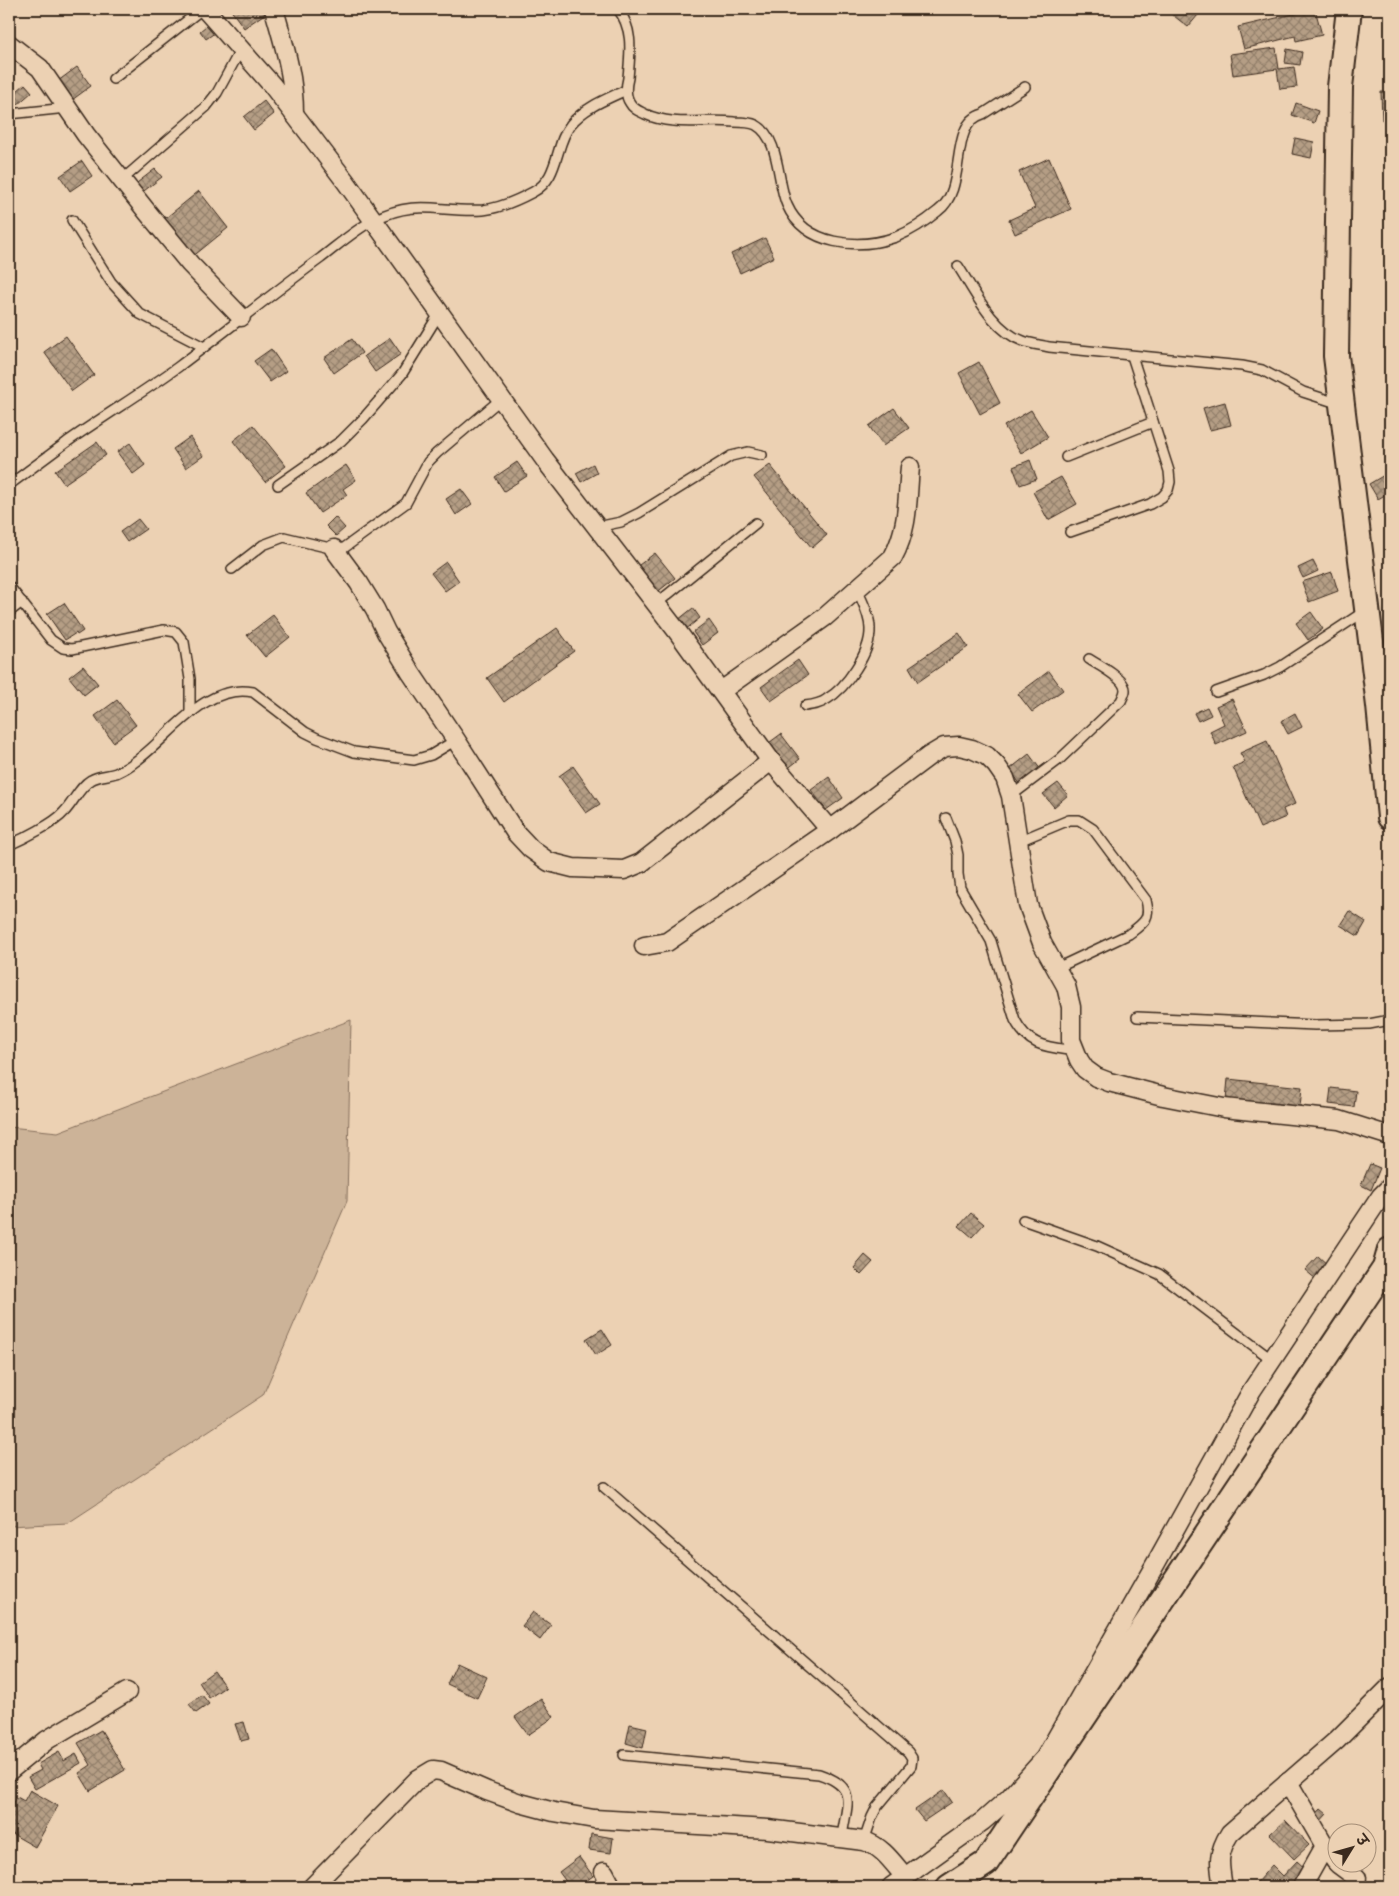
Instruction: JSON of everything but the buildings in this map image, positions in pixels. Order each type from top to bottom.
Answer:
[{"type":"main road","points":[[1348,9],[1340,87],[1336,356],[1368,609],[1390,817]]},
{"type":"main road","points":[[949,1887],[986,1862],[1385,1268],[1390,1250]]},
{"type":"street","points":[[204,9],[272,85],[373,220],[501,399],[721,691],[771,761],[830,830]]},
{"type":"street","points":[[274,9],[291,71],[294,92],[294,114]]},
{"type":"street","points":[[9,44],[40,68],[67,108],[122,180],[190,264],[242,317]]},
{"type":"street","points":[[721,691],[825,617],[892,557],[900,544],[905,527],[910,466]]},
{"type":"street","points":[[334,549],[359,582],[411,673],[515,832],[530,849],[549,862],[591,870],[624,870],[641,863],[771,761]]},
{"type":"street","points":[[644,946],[667,942],[830,830],[929,756],[944,747],[959,746],[972,749],[987,756],[1005,778],[1011,796],[1024,884],[1033,919],[1042,944],[1057,968],[1068,995],[1071,1007],[1071,1040],[1085,1069],[1096,1077],[1109,1082],[1163,1096],[1224,1108],[1339,1120],[1390,1136]]},
{"type":"street","points":[[891,1887],[983,1821],[1008,1798],[1045,1758],[1252,1390],[1271,1359],[1390,1187]]},
{"type":"street","points":[[1223,1887],[1219,1865],[1220,1852],[1230,1833],[1337,1740],[1390,1687]]},
{"type":"street","points":[[9,1771],[47,1740],[128,1692]]},
{"type":"street","points":[[312,1887],[418,1779],[433,1770],[442,1771],[520,1803],[554,1812],[594,1819],[768,1829],[864,1841],[879,1848],[905,1877]]},
{"type":"street","points":[[1288,1782],[1325,1846],[1302,1887]]},
{"type":"street","points":[[1352,1874],[1357,1878]]},
{"type":"lane","points":[[113,79],[204,9]]},
{"type":"lane","points":[[618,9],[628,26],[630,53],[626,90],[627,98],[635,110],[669,122],[713,120],[756,125],[764,131],[770,141],[786,204],[794,218],[804,228],[818,236],[837,242],[856,244],[878,242],[897,236],[940,210],[954,189],[962,140],[969,122],[975,116],[983,114],[1025,87]]},
{"type":"lane","points":[[122,180],[206,107],[217,93],[240,49]]},
{"type":"lane","points":[[9,485],[67,442],[177,367],[373,220],[396,210],[409,207],[484,210],[500,206],[534,192],[544,185],[552,174],[570,125],[580,115],[595,105],[626,90]]},
{"type":"lane","points":[[9,114],[67,108]]},
{"type":"lane","points":[[72,220],[111,282],[140,314],[204,347]]},
{"type":"lane","points":[[958,266],[993,320],[1008,333],[1022,341],[1049,347],[1132,356],[1216,362],[1262,370],[1303,392],[1342,405]]},
{"type":"lane","points":[[278,485],[341,441],[363,419],[402,374],[439,314]]},
{"type":"lane","points":[[1070,532],[1150,504],[1162,497],[1168,490],[1170,482],[1168,471],[1132,356]]},
{"type":"lane","points":[[232,569],[263,545],[284,537],[334,549],[344,548],[354,542],[406,504],[428,462],[501,399]]},
{"type":"lane","points":[[1066,458],[1153,422]]},
{"type":"lane","points":[[597,527],[621,522],[639,513],[732,456],[748,452],[762,455]]},
{"type":"lane","points":[[656,604],[756,523]]},
{"type":"lane","points":[[9,586],[51,640],[63,648],[72,649],[164,630],[176,632],[184,642],[190,680],[190,713]]},
{"type":"lane","points":[[805,706],[825,701],[835,694],[867,651],[870,638],[869,618],[857,588]]},
{"type":"lane","points":[[9,612],[22,602]]},
{"type":"lane","points":[[1216,692],[1264,675],[1280,667],[1368,609]]},
{"type":"lane","points":[[1011,796],[1060,759],[1121,701],[1125,693],[1125,686],[1118,678],[1089,658]]},
{"type":"lane","points":[[9,845],[62,815],[83,786],[91,780],[124,770],[137,761],[190,713],[220,695],[242,690],[253,692],[311,735],[354,752],[414,760],[431,755],[456,740]]},
{"type":"lane","points":[[946,818],[958,855],[960,888],[990,941],[1015,1020],[1021,1030],[1036,1043],[1043,1046],[1075,1051]]},
{"type":"lane","points":[[1019,840],[1069,820],[1079,820],[1093,829],[1146,900],[1149,910],[1146,920],[1129,934],[1057,968]]},
{"type":"lane","points":[[1137,1017],[1315,1026],[1369,1024],[1390,1020]]},
{"type":"lane","points":[[1023,1220],[1097,1246],[1159,1274],[1271,1359]]},
{"type":"lane","points":[[604,1487],[908,1752],[912,1758],[911,1766],[877,1808],[872,1816],[864,1841]]},
{"type":"lane","points":[[624,1756],[819,1774],[828,1777],[838,1782],[846,1791],[848,1800],[842,1837]]},
{"type":"shaded area","points":[[351,1020],[347,1201],[263,1395],[68,1523],[9,1526],[9,1127],[58,1132]]}]
